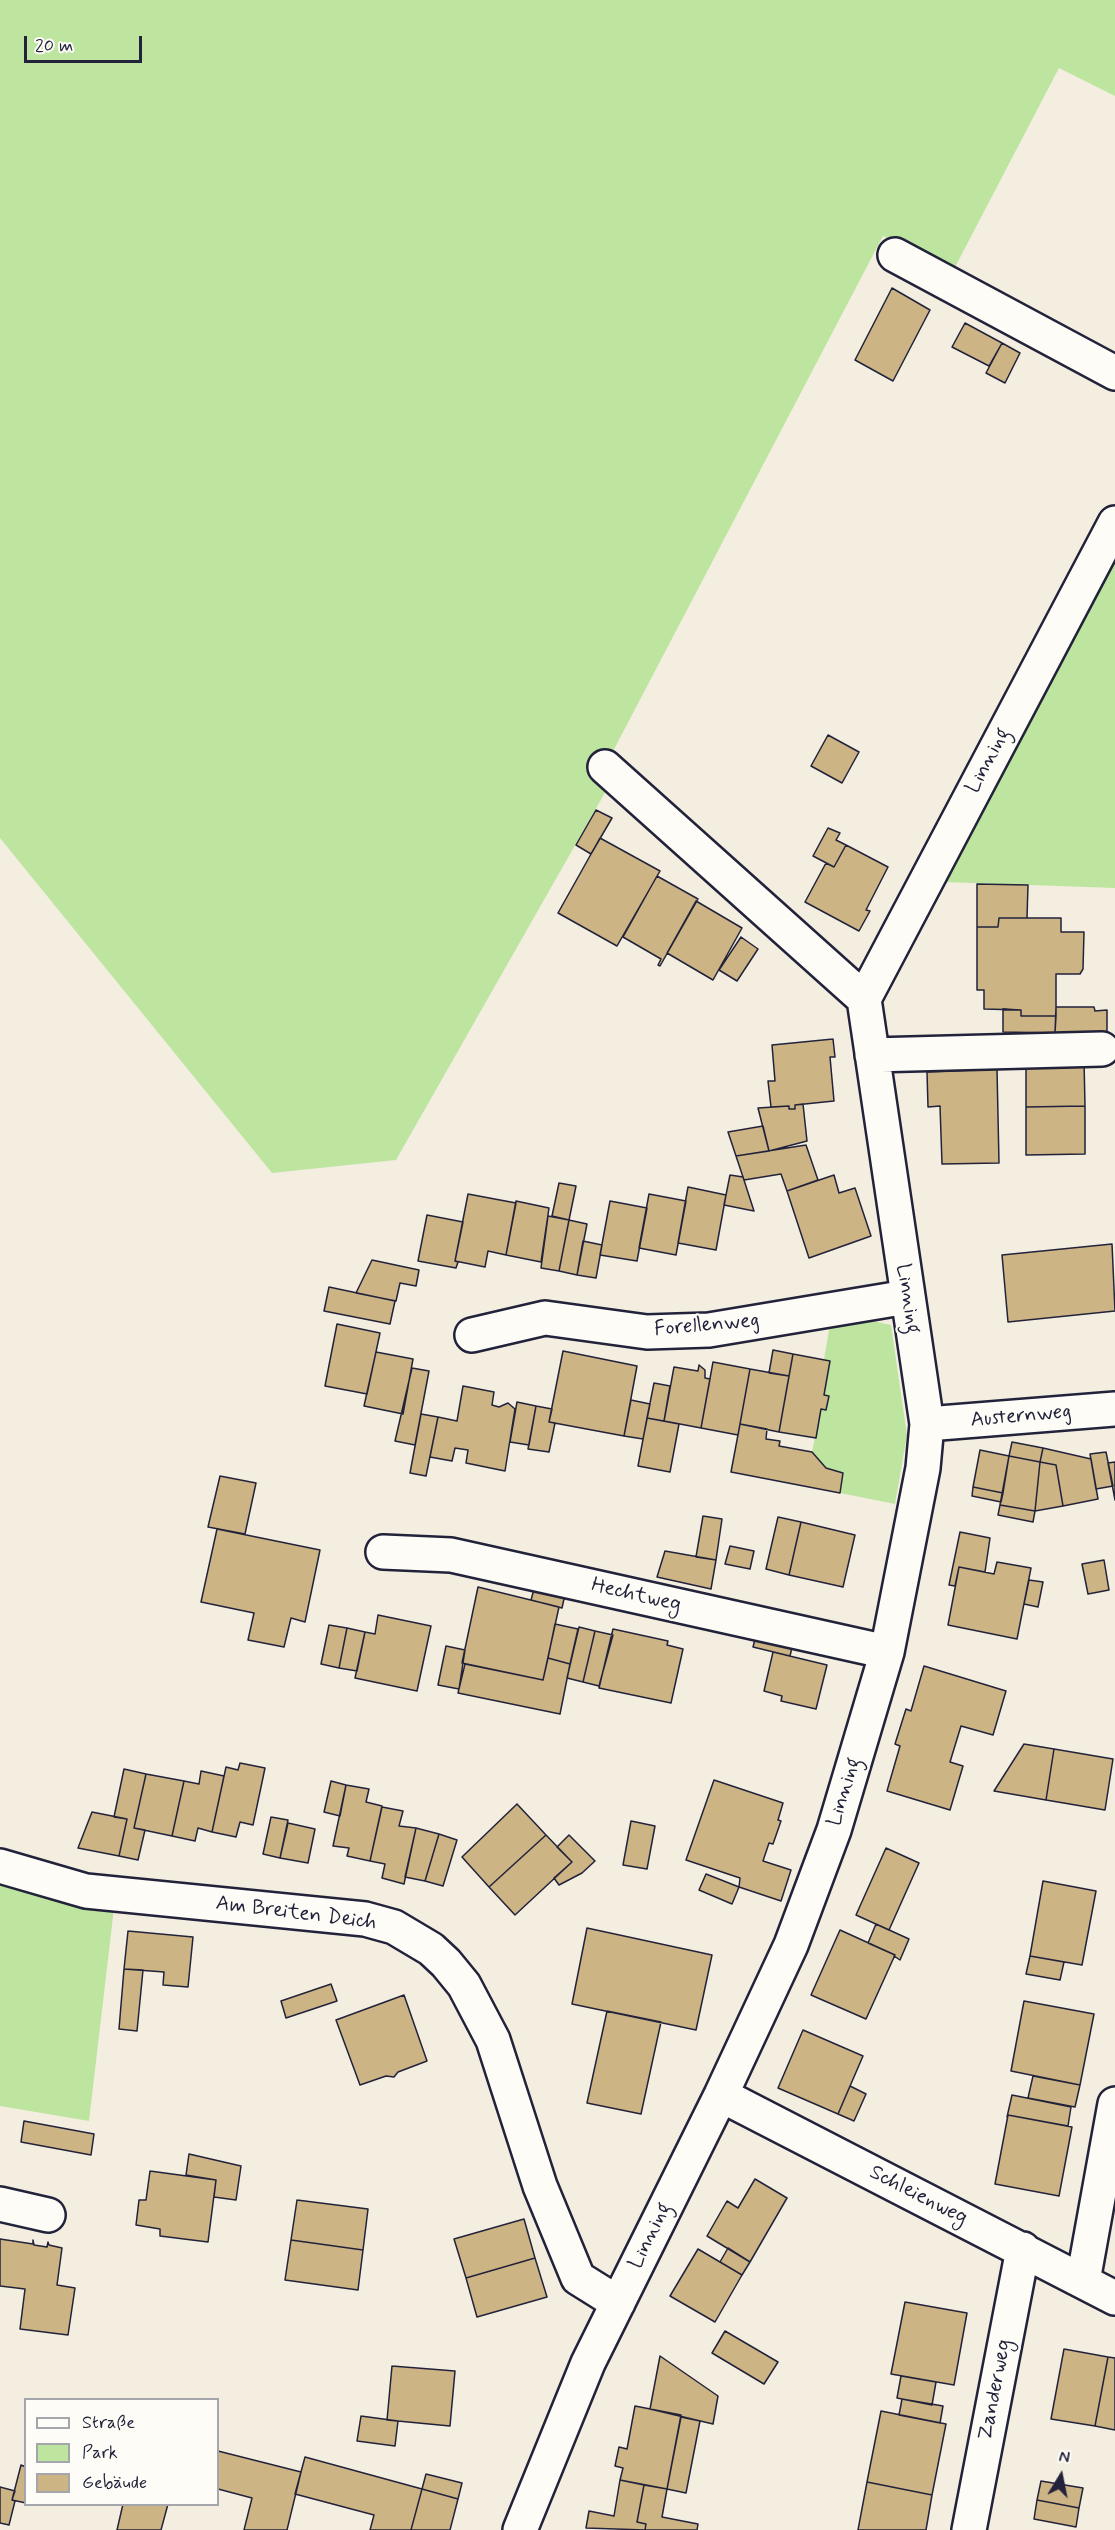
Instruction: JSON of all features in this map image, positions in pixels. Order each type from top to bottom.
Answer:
[{"type":"street","points":[[895,255],[1115,373]]},
{"type":"street","name":"Linning","points":[[520,2530],[588,2363],[721,2095],[791,1945],[834,1830],[887,1652],[923,1468],[927,1424],[907,1297],[907,1235],[872,1054],[864,999],[1115,523]]},
{"type":"street","points":[[605,767],[864,999]]},
{"type":"street","points":[[872,1054],[1102,1050]]},
{"type":"street","name":"Forellenweg","points":[[472,1335],[545,1318],[647,1332],[709,1330],[907,1297]]},
{"type":"street","name":"Austernweg","points":[[927,1424],[1115,1409]]},
{"type":"street","name":"Hechtweg","points":[[383,1552],[451,1555],[887,1652]]},
{"type":"street","name":"Am Breiten Deich","points":[[0,1866],[86,1891],[365,1919],[394,1927],[432,1949],[464,1985],[493,2040],[540,2186],[578,2278],[618,2303]]},
{"type":"street","name":"Schleienweg","points":[[721,2095],[1115,2298]]},
{"type":"street","points":[[1083,2281],[1115,2104]]},
{"type":"street","points":[[0,2204],[48,2215]]},
{"type":"street","name":"Zanderweg","points":[[969,2530],[1023,2249]]},
{"type":"green space","points":[[0,0],[1115,0],[1115,96],[1059,68],[953,271],[883,236],[611,755],[623,761],[396,1160],[272,1173],[0,838]]},
{"type":"green space","points":[[1115,556],[1115,888],[944,882]]},
{"type":"green space","points":[[849,1316],[891,1325],[907,1435],[895,1504],[840,1493],[843,1473],[826,1468],[812,1452],[821,1409],[826,1410],[829,1397],[824,1395],[830,1361],[824,1359],[831,1319]]},
{"type":"green space","points":[[0,1884],[61,1903],[114,1908],[89,2121],[0,2106]]},
{"type":"building","points":[[892,288],[930,310],[893,381],[855,360]]},
{"type":"building","points":[[965,323],[1002,343],[989,366],[952,347]]},
{"type":"building","points":[[1002,343],[1020,353],[1005,383],[986,373]]},
{"type":"building","points":[[828,735],[859,752],[842,783],[811,766]]},
{"type":"building","points":[[596,810],[612,818],[591,854],[576,845]]},
{"type":"building","points":[[828,828],[840,833],[836,840],[846,845],[834,867],[813,856]]},
{"type":"building","points":[[600,838],[660,871],[617,946],[558,913]]},
{"type":"building","points":[[846,845],[888,867],[866,910],[870,911],[859,931],[805,902],[826,863],[834,867]]},
{"type":"building","points":[[657,876],[698,899],[660,966],[658,965],[661,959],[623,937]]},
{"type":"building","points":[[977,884],[1028,885],[1027,918],[999,918],[998,927],[977,927]]},
{"type":"building","points":[[696,901],[742,928],[713,980],[667,953]]},
{"type":"building","points":[[999,918],[1061,918],[1061,932],[1084,932],[1083,969],[1080,974],[1056,974],[1056,1016],[1021,1016],[1021,1010],[984,1009],[984,990],[977,990],[977,927],[998,927]]},
{"type":"building","points":[[741,937],[758,949],[737,981],[719,970]]},
{"type":"building","points":[[1056,1007],[1094,1007],[1095,1011],[1107,1010],[1107,1032],[1055,1033]]},
{"type":"building","points":[[1003,1009],[1021,1010],[1021,1016],[1056,1016],[1055,1033],[1003,1032]]},
{"type":"building","points":[[833,1039],[835,1057],[830,1057],[834,1101],[795,1105],[795,1109],[789,1109],[789,1106],[771,1107],[768,1081],[775,1081],[772,1045]]},
{"type":"building","points":[[1084,1060],[1085,1106],[1026,1107],[1026,1061]]},
{"type":"building","points":[[997,1069],[999,1163],[942,1164],[940,1106],[928,1107],[927,1072]]},
{"type":"building","points":[[803,1104],[807,1141],[769,1151],[758,1108],[789,1106],[789,1109],[795,1109],[795,1105]]},
{"type":"building","points":[[1085,1106],[1085,1154],[1026,1155],[1026,1107]]},
{"type":"building","points":[[763,1126],[769,1151],[736,1156],[728,1132]]},
{"type":"building","points":[[806,1145],[818,1180],[787,1191],[781,1174],[744,1180],[736,1156]]},
{"type":"building","points":[[730,1175],[743,1177],[754,1211],[724,1205]]},
{"type":"building","points":[[834,1175],[839,1193],[855,1188],[871,1236],[809,1258],[787,1191]]},
{"type":"building","points":[[559,1183],[576,1186],[569,1220],[552,1216]]},
{"type":"building","points":[[688,1187],[726,1195],[716,1250],[678,1243]]},
{"type":"building","points":[[468,1194],[516,1203],[506,1255],[488,1251],[485,1267],[455,1261]]},
{"type":"building","points":[[649,1194],[686,1201],[676,1255],[639,1248]]},
{"type":"building","points":[[516,1201],[549,1208],[541,1262],[506,1255]]},
{"type":"building","points":[[610,1201],[647,1208],[637,1261],[600,1255]]},
{"type":"building","points":[[427,1215],[463,1222],[455,1261],[458,1262],[456,1268],[418,1261]]},
{"type":"building","points":[[548,1216],[569,1220],[559,1271],[541,1268]]},
{"type":"building","points":[[569,1220],[587,1224],[577,1275],[559,1271]]},
{"type":"building","points":[[583,1241],[602,1245],[596,1278],[577,1275]]},
{"type":"building","points":[[1112,1244],[1115,1311],[1008,1322],[1002,1255]]},
{"type":"building","points":[[372,1260],[419,1270],[416,1286],[400,1283],[396,1301],[356,1293]]},
{"type":"building","points":[[329,1287],[395,1301],[390,1324],[324,1311]]},
{"type":"building","points":[[337,1324],[380,1333],[367,1394],[325,1386]]},
{"type":"building","points":[[773,1350],[793,1354],[789,1376],[769,1373]]},
{"type":"building","points":[[563,1351],[637,1366],[624,1436],[549,1422]]},
{"type":"building","points":[[376,1352],[413,1359],[403,1414],[364,1406]]},
{"type":"building","points":[[793,1354],[830,1361],[824,1395],[829,1396],[826,1410],[821,1409],[816,1438],[779,1432]]},
{"type":"building","points":[[713,1362],[750,1369],[738,1435],[701,1428]]},
{"type":"building","points":[[699,1365],[705,1370],[705,1378],[710,1379],[701,1428],[664,1421],[674,1367],[698,1371]]},
{"type":"building","points":[[412,1368],[429,1371],[415,1445],[395,1441]]},
{"type":"building","points":[[750,1369],[789,1376],[779,1432],[740,1424]]},
{"type":"building","points":[[654,1383],[670,1386],[664,1421],[647,1418]]},
{"type":"building","points":[[463,1386],[494,1392],[492,1405],[499,1407],[508,1403],[515,1409],[505,1471],[466,1463],[468,1450],[455,1448],[452,1461],[430,1457],[438,1417],[457,1421]]},
{"type":"building","points":[[631,1400],[650,1404],[643,1439],[624,1436]]},
{"type":"building","points":[[517,1402],[536,1406],[529,1445],[510,1442]]},
{"type":"building","points":[[536,1406],[552,1409],[549,1422],[555,1423],[549,1452],[528,1449]]},
{"type":"building","points":[[421,1414],[438,1417],[426,1476],[410,1473]]},
{"type":"building","points":[[647,1418],[679,1424],[670,1472],[638,1466]]},
{"type":"building","points":[[740,1424],[767,1429],[766,1439],[780,1441],[779,1446],[812,1452],[826,1468],[843,1473],[840,1493],[731,1472]]},
{"type":"building","points":[[1012,1442],[1043,1448],[1040,1462],[1009,1456]]},
{"type":"building","points":[[1043,1448],[1091,1459],[1098,1499],[1063,1506],[1056,1465],[1040,1462]]},
{"type":"building","points":[[980,1450],[1009,1456],[1003,1493],[973,1487]]},
{"type":"building","points":[[1106,1452],[1113,1486],[1096,1489],[1090,1454]]},
{"type":"building","points":[[1009,1456],[1040,1462],[1035,1511],[1000,1505]]},
{"type":"building","points":[[1040,1462],[1056,1465],[1063,1506],[1035,1511]]},
{"type":"building","points":[[1115,1462],[1115,1500],[1108,1463]]},
{"type":"building","points":[[220,1476],[256,1483],[245,1534],[208,1527]]},
{"type":"building","points":[[973,1487],[1003,1493],[1001,1502],[972,1496]]},
{"type":"building","points":[[1000,1505],[1035,1511],[1033,1522],[998,1515]]},
{"type":"building","points":[[703,1516],[722,1519],[716,1560],[696,1557]]},
{"type":"building","points":[[778,1517],[801,1522],[789,1575],[766,1569]]},
{"type":"building","points":[[801,1522],[855,1535],[843,1587],[789,1575]]},
{"type":"building","points":[[217,1529],[320,1550],[305,1622],[291,1618],[284,1647],[248,1640],[254,1613],[201,1602]]},
{"type":"building","points":[[960,1532],[990,1538],[985,1572],[959,1567],[955,1586],[949,1585]]},
{"type":"building","points":[[730,1546],[754,1551],[750,1569],[725,1564]]},
{"type":"building","points":[[665,1551],[716,1560],[711,1589],[657,1577]]},
{"type":"building","points":[[1104,1560],[1109,1590],[1088,1594],[1082,1564]]},
{"type":"building","points":[[997,1562],[1031,1568],[1017,1639],[948,1625],[959,1567],[994,1574]]},
{"type":"building","points":[[1029,1580],[1043,1582],[1038,1607],[1024,1604]]},
{"type":"building","points":[[536,1582],[566,1590],[562,1608],[531,1600]]},
{"type":"building","points":[[478,1587],[559,1607],[543,1680],[462,1663]]},
{"type":"building","points":[[378,1615],[431,1626],[417,1691],[355,1678],[365,1632],[375,1634]]},
{"type":"building","points":[[555,1624],[578,1629],[570,1664],[548,1658]]},
{"type":"building","points":[[329,1625],[347,1628],[339,1668],[321,1664]]},
{"type":"building","points":[[579,1627],[595,1631],[583,1682],[567,1678]]},
{"type":"building","points":[[347,1628],[365,1632],[357,1671],[339,1668]]},
{"type":"building","points":[[613,1629],[668,1641],[667,1645],[683,1649],[671,1703],[599,1688]]},
{"type":"building","points":[[595,1631],[613,1635],[599,1686],[583,1682]]},
{"type":"building","points":[[757,1631],[794,1639],[790,1656],[753,1647]]},
{"type":"building","points":[[446,1646],[465,1650],[459,1689],[438,1685]]},
{"type":"building","points":[[773,1652],[827,1665],[816,1709],[781,1701],[782,1696],[764,1691]]},
{"type":"building","points":[[548,1658],[570,1664],[560,1714],[458,1693],[465,1664],[543,1680]]},
{"type":"building","points":[[924,1666],[1006,1691],[993,1735],[961,1726],[950,1762],[963,1766],[950,1810],[887,1791],[900,1746],[895,1744],[906,1709],[911,1711]]},
{"type":"building","points":[[1024,1744],[1054,1749],[1046,1800],[994,1791]]},
{"type":"building","points":[[1054,1749],[1113,1759],[1105,1810],[1046,1800]]},
{"type":"building","points":[[240,1763],[265,1768],[253,1825],[240,1822],[236,1837],[212,1832],[226,1767],[238,1770]]},
{"type":"building","points":[[124,1769],[146,1774],[134,1828],[145,1830],[138,1860],[119,1856],[127,1819],[114,1817]]},
{"type":"building","points":[[201,1771],[224,1776],[212,1832],[198,1828],[195,1841],[172,1836],[184,1781],[199,1784]]},
{"type":"building","points":[[146,1774],[184,1781],[172,1836],[134,1828]]},
{"type":"building","points":[[714,1780],[783,1803],[778,1820],[781,1821],[773,1844],[769,1843],[763,1861],[791,1870],[781,1901],[739,1887],[740,1878],[686,1860]]},
{"type":"building","points":[[331,1781],[346,1785],[340,1816],[324,1812]]},
{"type":"building","points":[[346,1785],[369,1789],[366,1802],[382,1806],[370,1861],[347,1856],[349,1848],[333,1846]]},
{"type":"building","points":[[517,1804],[546,1835],[489,1887],[462,1857]]},
{"type":"building","points":[[382,1807],[403,1811],[399,1826],[416,1828],[404,1884],[382,1878],[385,1864],[370,1861]]},
{"type":"building","points":[[92,1812],[127,1819],[119,1856],[78,1848]]},
{"type":"building","points":[[271,1817],[288,1820],[280,1858],[263,1854]]},
{"type":"building","points":[[631,1821],[655,1826],[647,1869],[623,1865]]},
{"type":"building","points":[[288,1823],[315,1829],[308,1863],[280,1858]]},
{"type":"building","points":[[416,1828],[439,1834],[425,1881],[405,1877]]},
{"type":"building","points":[[439,1834],[457,1840],[443,1886],[425,1881]]},
{"type":"building","points":[[546,1835],[572,1862],[515,1915],[489,1887]]},
{"type":"building","points":[[569,1835],[595,1861],[582,1873],[559,1885],[554,1878],[572,1862],[557,1847]]},
{"type":"building","points":[[886,1848],[919,1863],[889,1930],[856,1915]]},
{"type":"building","points":[[706,1874],[739,1887],[732,1904],[699,1890]]},
{"type":"building","points":[[1043,1881],[1096,1891],[1082,1965],[1030,1956]]},
{"type":"building","points":[[876,1924],[909,1939],[900,1960],[895,1955],[868,1943]]},
{"type":"building","points":[[587,1928],[712,1955],[696,2030],[572,2004]]},
{"type":"building","points":[[840,1930],[895,1955],[866,2019],[811,1995]]},
{"type":"building","points":[[128,1931],[193,1937],[188,1987],[163,1985],[164,1972],[124,1969]]},
{"type":"building","points":[[1030,1956],[1064,1962],[1060,1980],[1026,1974]]},
{"type":"building","points":[[124,1969],[143,1970],[137,2031],[119,2029]]},
{"type":"building","points":[[331,1984],[337,2001],[286,2018],[281,2001]]},
{"type":"building","points":[[404,1995],[427,2061],[398,2072],[394,2077],[386,2076],[360,2085],[336,2020]]},
{"type":"building","points":[[1024,2001],[1094,2014],[1080,2085],[1011,2071]]},
{"type":"building","points":[[607,2011],[661,2022],[641,2114],[587,2103]]},
{"type":"building","points":[[803,2030],[863,2056],[838,2114],[778,2088]]},
{"type":"building","points":[[1033,2076],[1080,2085],[1075,2107],[1028,2098]]},
{"type":"building","points":[[850,2086],[866,2094],[854,2121],[838,2114]]},
{"type":"building","points":[[1012,2095],[1071,2107],[1068,2126],[1008,2115],[1007,2117]]},
{"type":"building","points":[[1008,2115],[1072,2127],[1059,2196],[995,2184]]},
{"type":"building","points":[[24,2121],[94,2134],[91,2155],[21,2142]]},
{"type":"building","points":[[189,2154],[241,2166],[236,2200],[214,2197],[216,2180],[186,2175]]},
{"type":"building","points":[[150,2171],[216,2180],[208,2242],[160,2236],[160,2229],[136,2225],[139,2200],[146,2200]]},
{"type":"building","points":[[755,2179],[787,2198],[750,2262],[707,2236],[727,2201],[738,2208]]},
{"type":"building","points":[[297,2200],[368,2209],[363,2250],[291,2240]]},
{"type":"building","points":[[524,2219],[535,2258],[466,2278],[454,2239]]},
{"type":"building","points":[[0,2239],[33,2244],[33,2240],[34,2245],[47,2247],[48,2242],[49,2245],[62,2248],[57,2285],[75,2288],[68,2335],[20,2329],[25,2289],[0,2286]]},
{"type":"building","points":[[291,2240],[363,2250],[358,2290],[285,2280]]},
{"type":"building","points":[[728,2248],[750,2262],[742,2275],[720,2262]]},
{"type":"building","points":[[698,2249],[742,2275],[715,2322],[670,2296]]},
{"type":"building","points":[[535,2258],[547,2297],[477,2317],[466,2278]]},
{"type":"building","points":[[905,2302],[967,2313],[954,2385],[891,2374]]},
{"type":"building","points":[[725,2331],[778,2362],[764,2384],[712,2353]]},
{"type":"building","points":[[1064,2349],[1108,2357],[1095,2426],[1051,2419]]},
{"type":"building","points":[[660,2356],[718,2396],[713,2424],[650,2409]]},
{"type":"building","points":[[1108,2357],[1115,2358],[1115,2430],[1095,2426]]},
{"type":"building","points":[[392,2366],[455,2371],[450,2426],[387,2420]]},
{"type":"building","points":[[901,2376],[936,2382],[932,2405],[897,2398]]},
{"type":"building","points":[[902,2399],[943,2406],[940,2423],[899,2415]]},
{"type":"building","points":[[635,2406],[681,2415],[667,2489],[620,2480],[623,2468],[615,2466],[619,2447],[627,2449]]},
{"type":"building","points":[[881,2411],[946,2424],[932,2495],[867,2482]]},
{"type":"building","points":[[361,2416],[398,2421],[395,2446],[357,2441]]},
{"type":"building","points":[[681,2417],[700,2421],[686,2493],[667,2489]]},
{"type":"building","points":[[219,2451],[301,2472],[287,2530],[244,2530],[252,2498],[219,2489]]},
{"type":"building","points":[[305,2457],[422,2489],[411,2530],[370,2530],[374,2515],[295,2494]]},
{"type":"building","points":[[21,2465],[24,2466],[24,2503],[12,2500]]},
{"type":"building","points":[[426,2474],[462,2483],[458,2499],[422,2489]]},
{"type":"building","points":[[620,2480],[644,2485],[637,2522],[646,2524],[645,2530],[586,2528],[589,2511],[614,2516]]},
{"type":"building","points":[[1041,2481],[1083,2488],[1079,2508],[1037,2500]]},
{"type":"building","points":[[867,2482],[932,2495],[926,2530],[858,2530]]},
{"type":"building","points":[[644,2485],[667,2489],[662,2517],[698,2524],[697,2530],[645,2530],[646,2524],[637,2522]]},
{"type":"building","points":[[0,2487],[15,2491],[9,2525],[0,2523]]},
{"type":"building","points":[[422,2489],[458,2499],[450,2530],[411,2530]]},
{"type":"building","points":[[1037,2500],[1079,2508],[1076,2527],[1034,2519]]},
{"type":"building","points":[[123,2506],[167,2506],[161,2530],[117,2530]]}]
